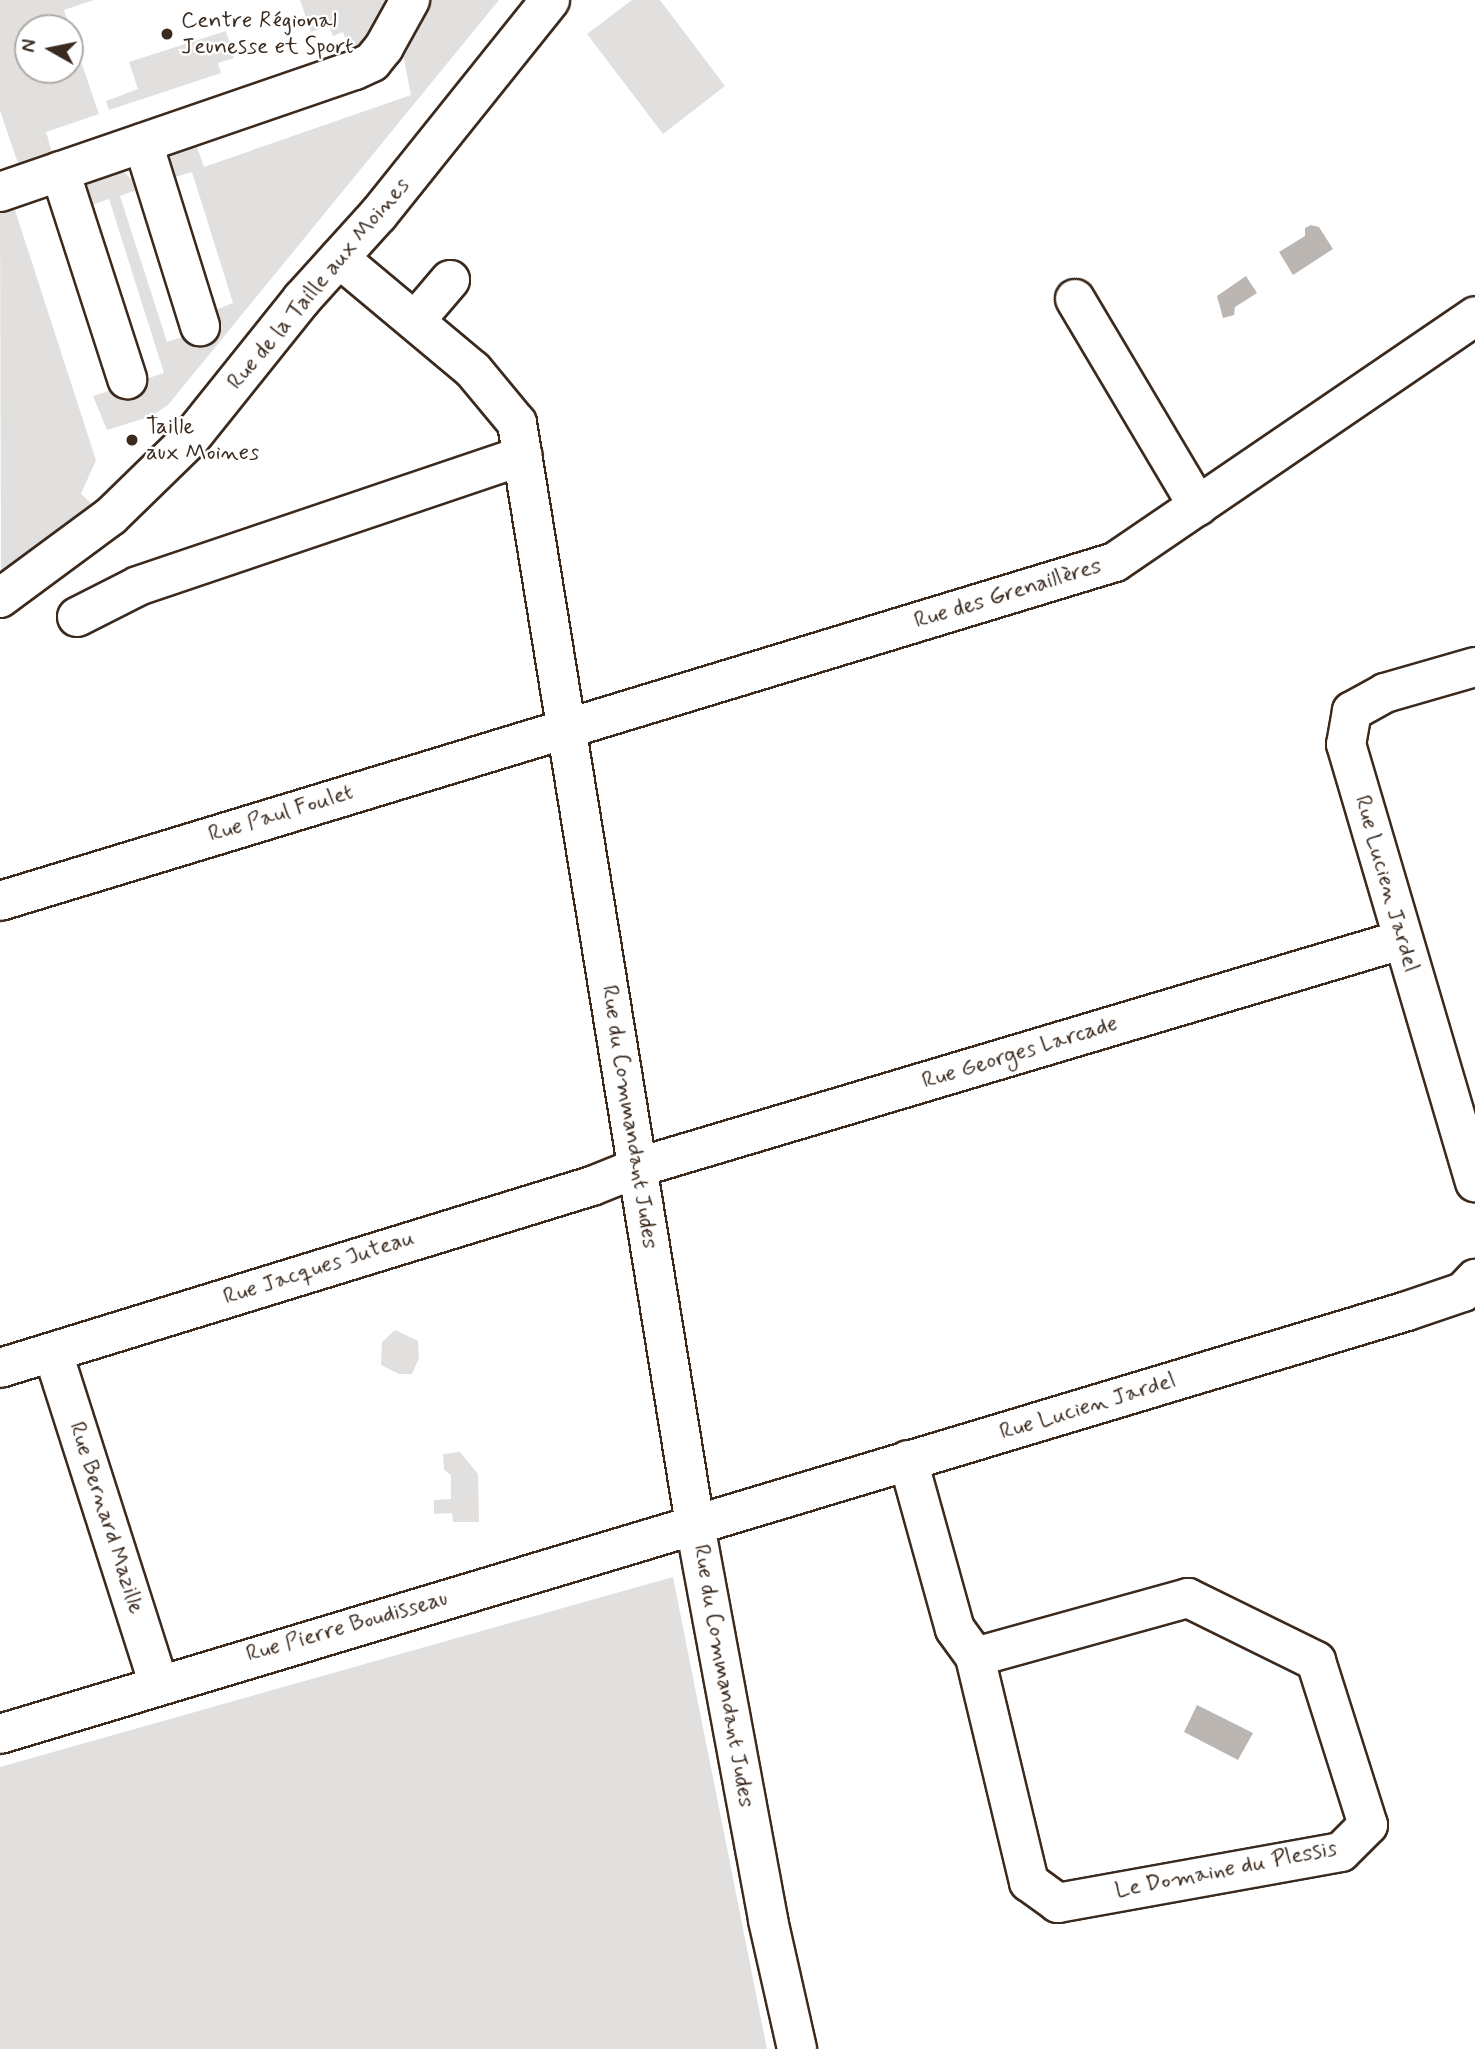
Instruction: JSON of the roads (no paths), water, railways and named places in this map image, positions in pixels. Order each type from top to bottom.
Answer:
[{"type":"street","points":[[0,192],[372,62],[410,0]]},
{"type":"street","name":"Rue de la Taille aux Moines","points":[[0,598],[47,567],[149,482],[339,258],[550,0]]},
{"type":"street","points":[[143,143],[201,326]]},
{"type":"street","points":[[60,172],[127,379]]},
{"type":"street","name":"Rue du Commandant Judes","points":[[339,258],[473,370],[517,423],[564,730],[639,1167],[695,1525],[768,1920],[797,2049]]},
{"type":"street","points":[[415,321],[450,280]]},
{"type":"street","points":[[1075,299],[1198,506]]},
{"type":"street","name":"Rue des Grenaillères","points":[[564,730],[1115,562],[1475,316]]},
{"type":"street","points":[[77,617],[138,586],[523,456]]},
{"type":"street","name":"Rue Lucien Jardel","points":[[1473,1165],[1402,940],[1346,744],[1352,710],[1385,694],[1475,667]]},
{"type":"street","name":"Rue Paul Foulet","points":[[0,901],[564,730]]},
{"type":"street","name":"Rue Georges Larcade","points":[[639,1167],[1402,940]]},
{"type":"street","name":"Rue Jacques Juteau","points":[[0,1368],[592,1186],[639,1167]]},
{"type":"street","name":"Rue Lucien Jardel","points":[[695,1525],[1407,1311],[1463,1292],[1475,1279]]},
{"type":"street","name":"Rue Bernard Mazille","points":[[53,1353],[158,1683]]},
{"type":"street","name":"Le Domaine du Plessis","points":[[908,1461],[955,1629],[975,1657],[1029,1882],[1058,1903],[1341,1852],[1368,1825],[1316,1661],[1188,1598],[975,1657]]},
{"type":"street","name":"Rue Pierre Boudisseau","points":[[0,1734],[158,1683],[695,1525]]},
{"type":"place","name":"Centre Régional Jeunesse et Sport","points":[[167,34]]},
{"type":"place","name":"Taille aux Moines","points":[[132,440]]}]
